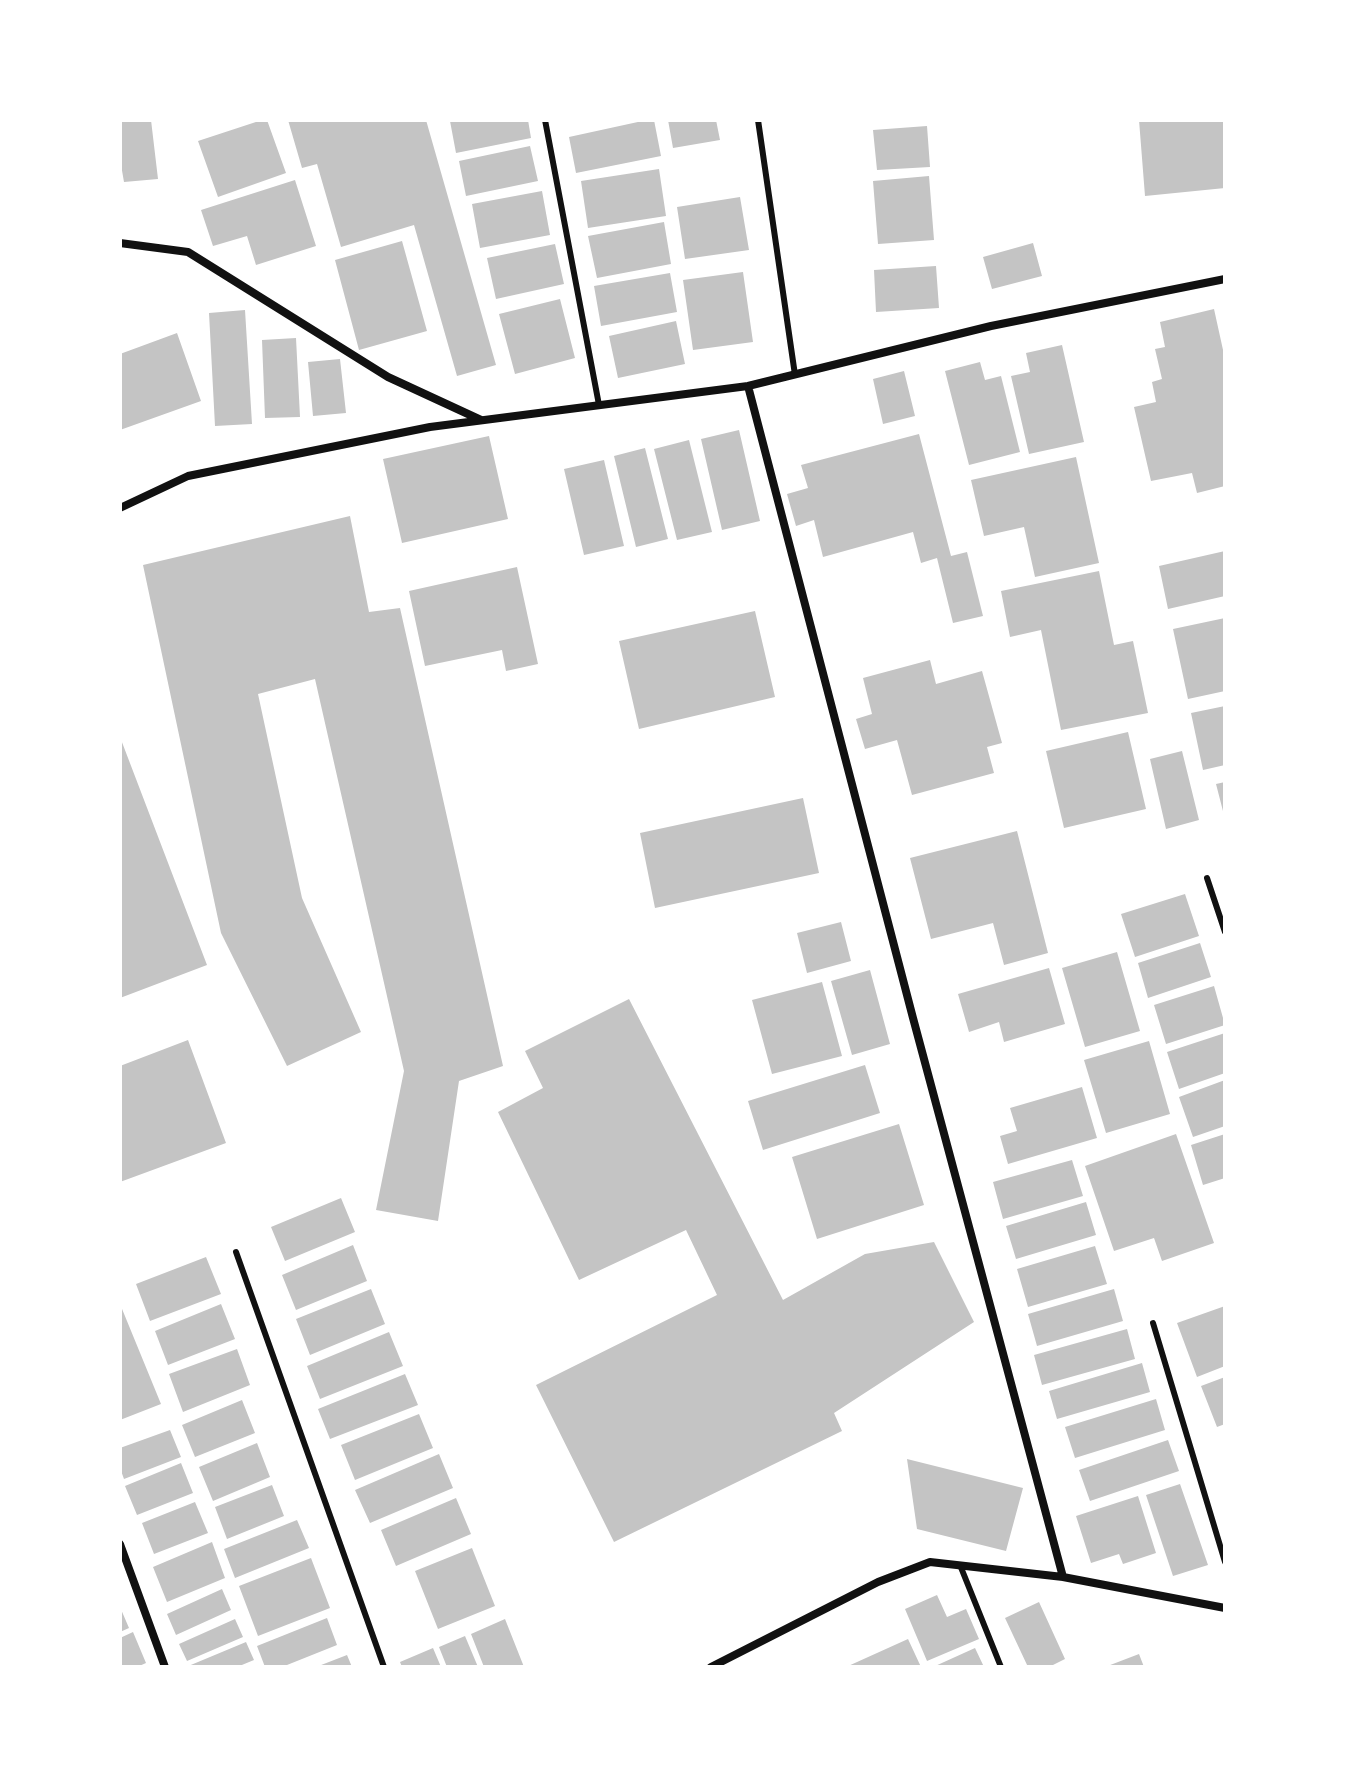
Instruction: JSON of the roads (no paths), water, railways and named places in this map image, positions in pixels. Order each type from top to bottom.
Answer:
[{"type":"street","points":[[120,243],[188,252],[388,377],[481,420]]},
{"type":"street","points":[[120,508],[188,476],[430,427],[748,386],[991,326],[1225,279]]},
{"type":"street","points":[[748,386],[1063,1577]]},
{"type":"street","points":[[120,1544],[165,1667]]},
{"type":"street","points":[[711,1667],[878,1582],[930,1562],[1063,1577],[1225,1608]]},
{"type":"lane","points":[[545,120],[599,405]]},
{"type":"lane","points":[[758,120],[795,375]]},
{"type":"lane","points":[[1207,878],[1225,932]]},
{"type":"lane","points":[[236,1252],[384,1667]]},
{"type":"lane","points":[[1153,1323],[1225,1562]]},
{"type":"lane","points":[[960,1565],[1001,1667]]}]
